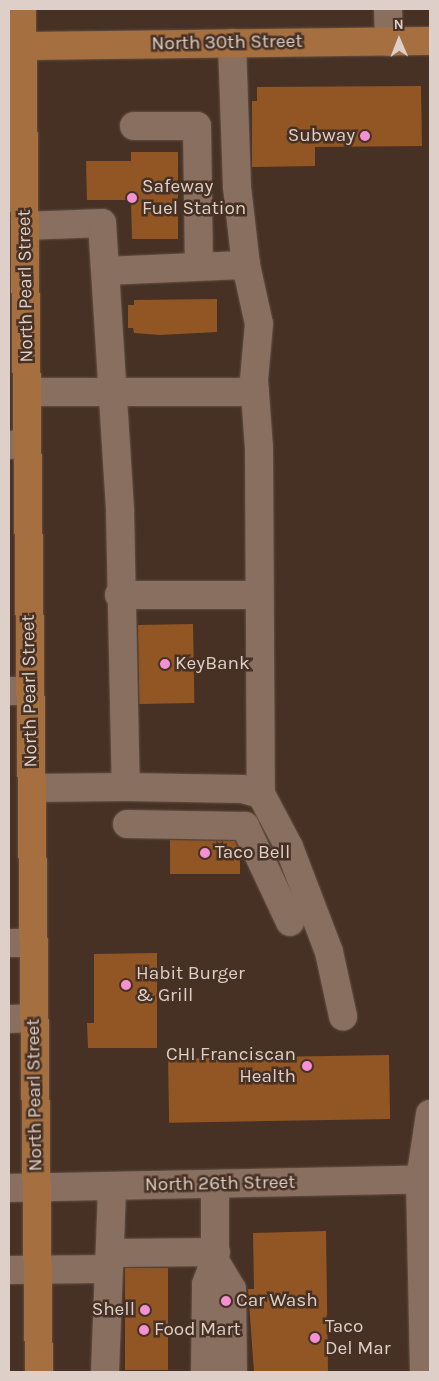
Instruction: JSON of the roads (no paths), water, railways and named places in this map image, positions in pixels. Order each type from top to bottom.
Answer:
[{"type":"main road","name":"North Pearl Street","points":[[22,9],[27,392],[18,444],[20,691],[32,788],[21,943],[22,1018],[36,1188],[40,1372]]},
{"type":"main road","name":"North 30th Street","points":[[23,46],[430,41]]},
{"type":"street","points":[[388,9],[389,42]]},
{"type":"street","points":[[232,43],[236,187],[246,265],[259,324],[255,392],[262,794],[289,847],[329,952],[343,1016]]},
{"type":"street","points":[[134,126],[197,126],[199,266]]},
{"type":"street","points":[[198,186],[236,187]]},
{"type":"street","points":[[25,226],[102,223],[115,392],[120,511],[119,595],[126,787]]},
{"type":"street","points":[[107,271],[246,265]]},
{"type":"street","points":[[27,392],[255,392]]},
{"type":"street","points":[[119,595],[258,595]]},
{"type":"street","points":[[32,788],[242,789],[262,794]]},
{"type":"street","points":[[127,824],[245,826],[290,922]]},
{"type":"street","points":[[424,1372],[425,1180],[430,1114]]},
{"type":"street","name":"North 26th Street","points":[[9,1188],[425,1180]]},
{"type":"street","points":[[204,1372],[206,1284],[215,1257],[215,1185]]},
{"type":"street","points":[[105,1372],[112,1186]]},
{"type":"street","points":[[9,1270],[38,1272],[109,1261],[215,1257]]},
{"type":"street","points":[[215,1257],[232,1289],[233,1372]]},
{"type":"place","name":"Subway","points":[[365,136]]},
{"type":"place","name":"Safeway Fuel Station","points":[[132,198]]},
{"type":"place","name":"KeyBank","points":[[165,664]]},
{"type":"place","name":"Taco Bell","points":[[205,853]]},
{"type":"place","name":"Habit Burger & Grill","points":[[126,985]]},
{"type":"place","name":"CHI Franciscan Health","points":[[307,1066]]},
{"type":"place","name":"Car Wash","points":[[226,1301]]},
{"type":"place","name":"Shell","points":[[145,1310]]},
{"type":"place","name":"Food Mart","points":[[144,1330]]},
{"type":"place","name":"Taco Del Mar","points":[[315,1338]]}]
